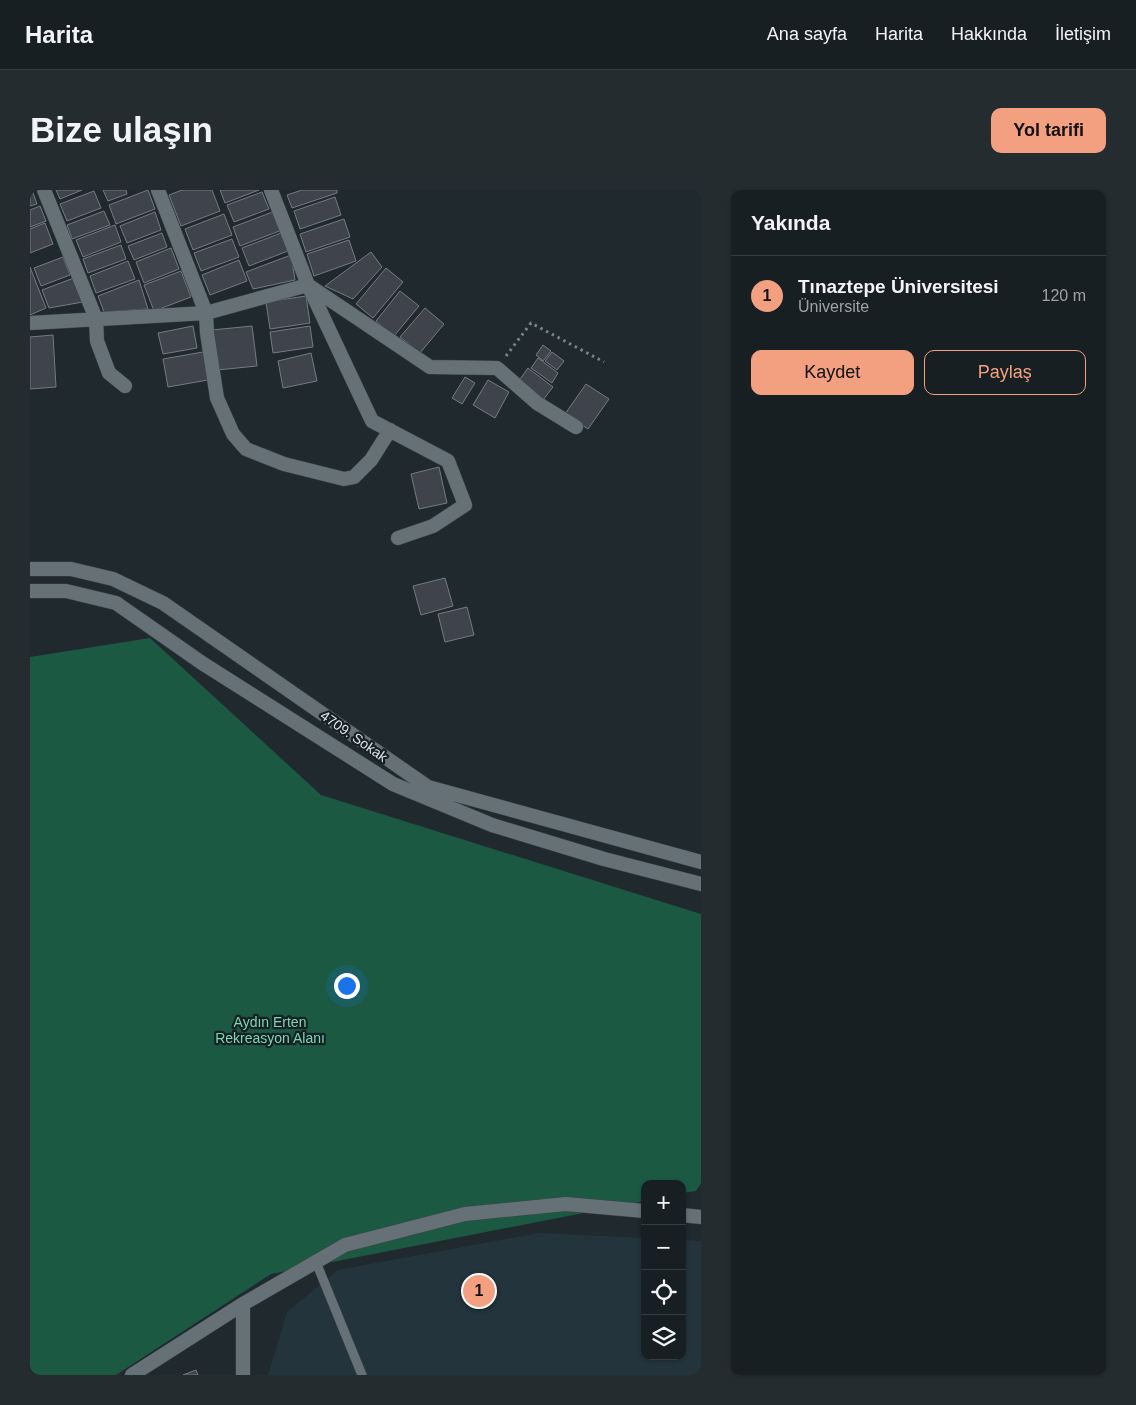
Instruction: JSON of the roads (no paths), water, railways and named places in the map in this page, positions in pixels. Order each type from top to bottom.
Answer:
[{"type":"street","points":[[44,190],[96,319],[97,341],[109,373],[125,386]]},
{"type":"street","points":[[158,190],[206,312],[207,333],[217,398],[233,434],[246,448],[284,464],[344,479],[354,477],[371,460],[390,430]]},
{"type":"street","points":[[271,190],[308,285],[372,421],[448,461],[466,505],[433,526],[398,538]]},
{"type":"street","points":[[30,323],[206,312],[308,285],[430,367],[496,368],[537,402],[576,427]]},
{"type":"street","name":"4709. Sokak","points":[[30,569],[71,569],[113,579],[163,603],[428,787],[701,862]]},
{"type":"street","name":"4709. Sokak","points":[[30,591],[66,591],[116,603],[202,663],[393,784],[492,825],[604,859],[701,884]]},
{"type":"street","points":[[132,1375],[243,1304],[345,1245],[465,1214],[566,1204],[641,1211]]},
{"type":"street","points":[[686,1215],[701,1217]]},
{"type":"street","points":[[243,1304],[243,1375]]},
{"type":"lane","points":[[316,1262],[362,1375]]},
{"type":"place","name":"Tınaztepe Üniversitesi","points":[[479,1291]]},
{"type":"park label","name":"Aydın Erten Rekreasyon Alanı","points":[[270,1030]]}]
